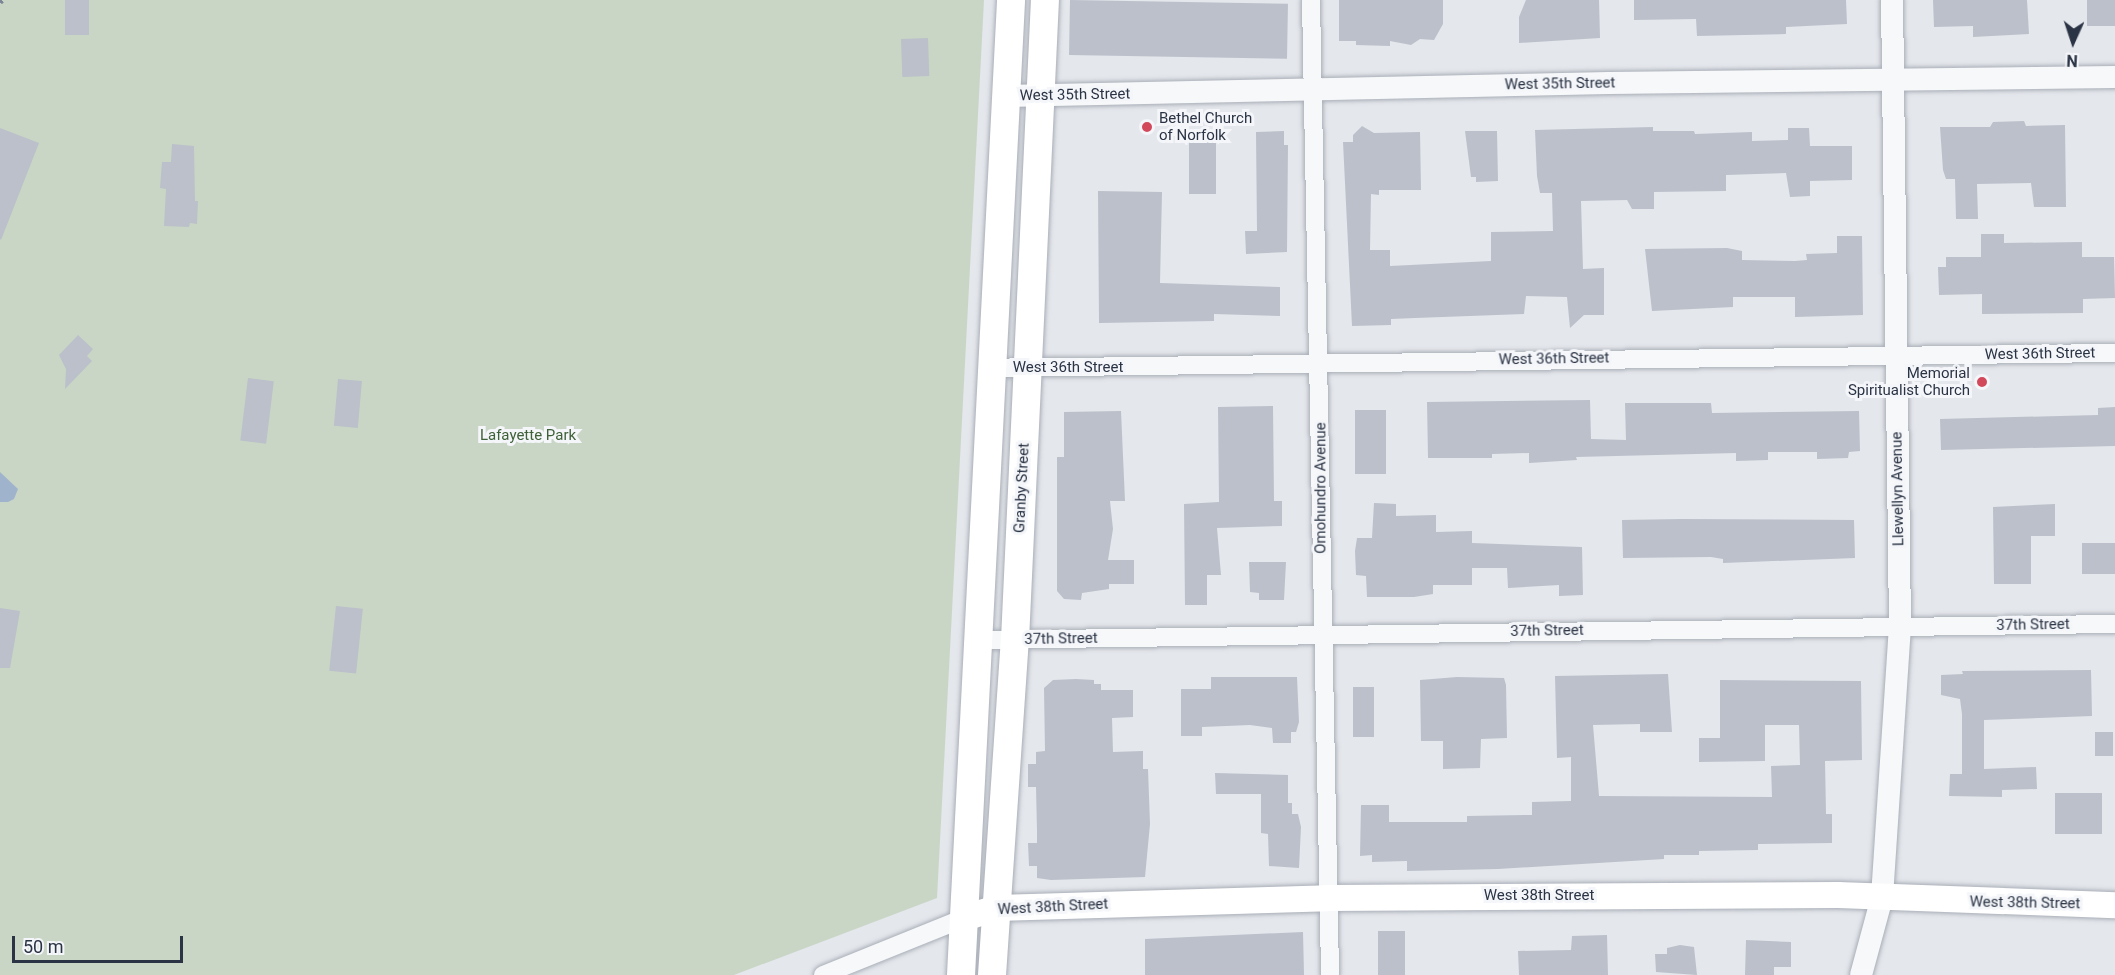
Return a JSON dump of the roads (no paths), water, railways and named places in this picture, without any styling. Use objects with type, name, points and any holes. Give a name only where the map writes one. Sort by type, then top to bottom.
[{"type":"main road","points":[[961,975],[980,640],[1011,0]]},
{"type":"main road","name":"Granby Street","points":[[992,975],[1015,640],[1045,0]]},
{"type":"main road","name":"West 38th Street","points":[[964,918],[997,908],[1328,898],[1882,897],[2113,908]]},
{"type":"street","name":"Omohundro Avenue","points":[[1311,0],[1320,363],[1322,635],[1330,975]]},
{"type":"street","name":"Llewellyn Avenue","points":[[1862,975],[1882,897],[1900,626],[1892,0]]},
{"type":"street","name":"West 35th Street","points":[[1006,96],[2115,77]]},
{"type":"street","name":"West 36th Street","points":[[993,368],[2115,352]]},
{"type":"street","name":"37th Street","points":[[980,640],[2115,624]]},
{"type":"street","points":[[823,975],[964,918]]},
{"type":"water","points":[[0,472],[18,489],[14,499],[8,502],[0,502]]},
{"type":"place","name":"Bethel Church of Norfolk","points":[[1147,127]]},
{"type":"place","name":"Memorial Spiritualist Church","points":[[1982,382]]},
{"type":"park label","name":"Lafayette Park","points":[[528,436]]}]
